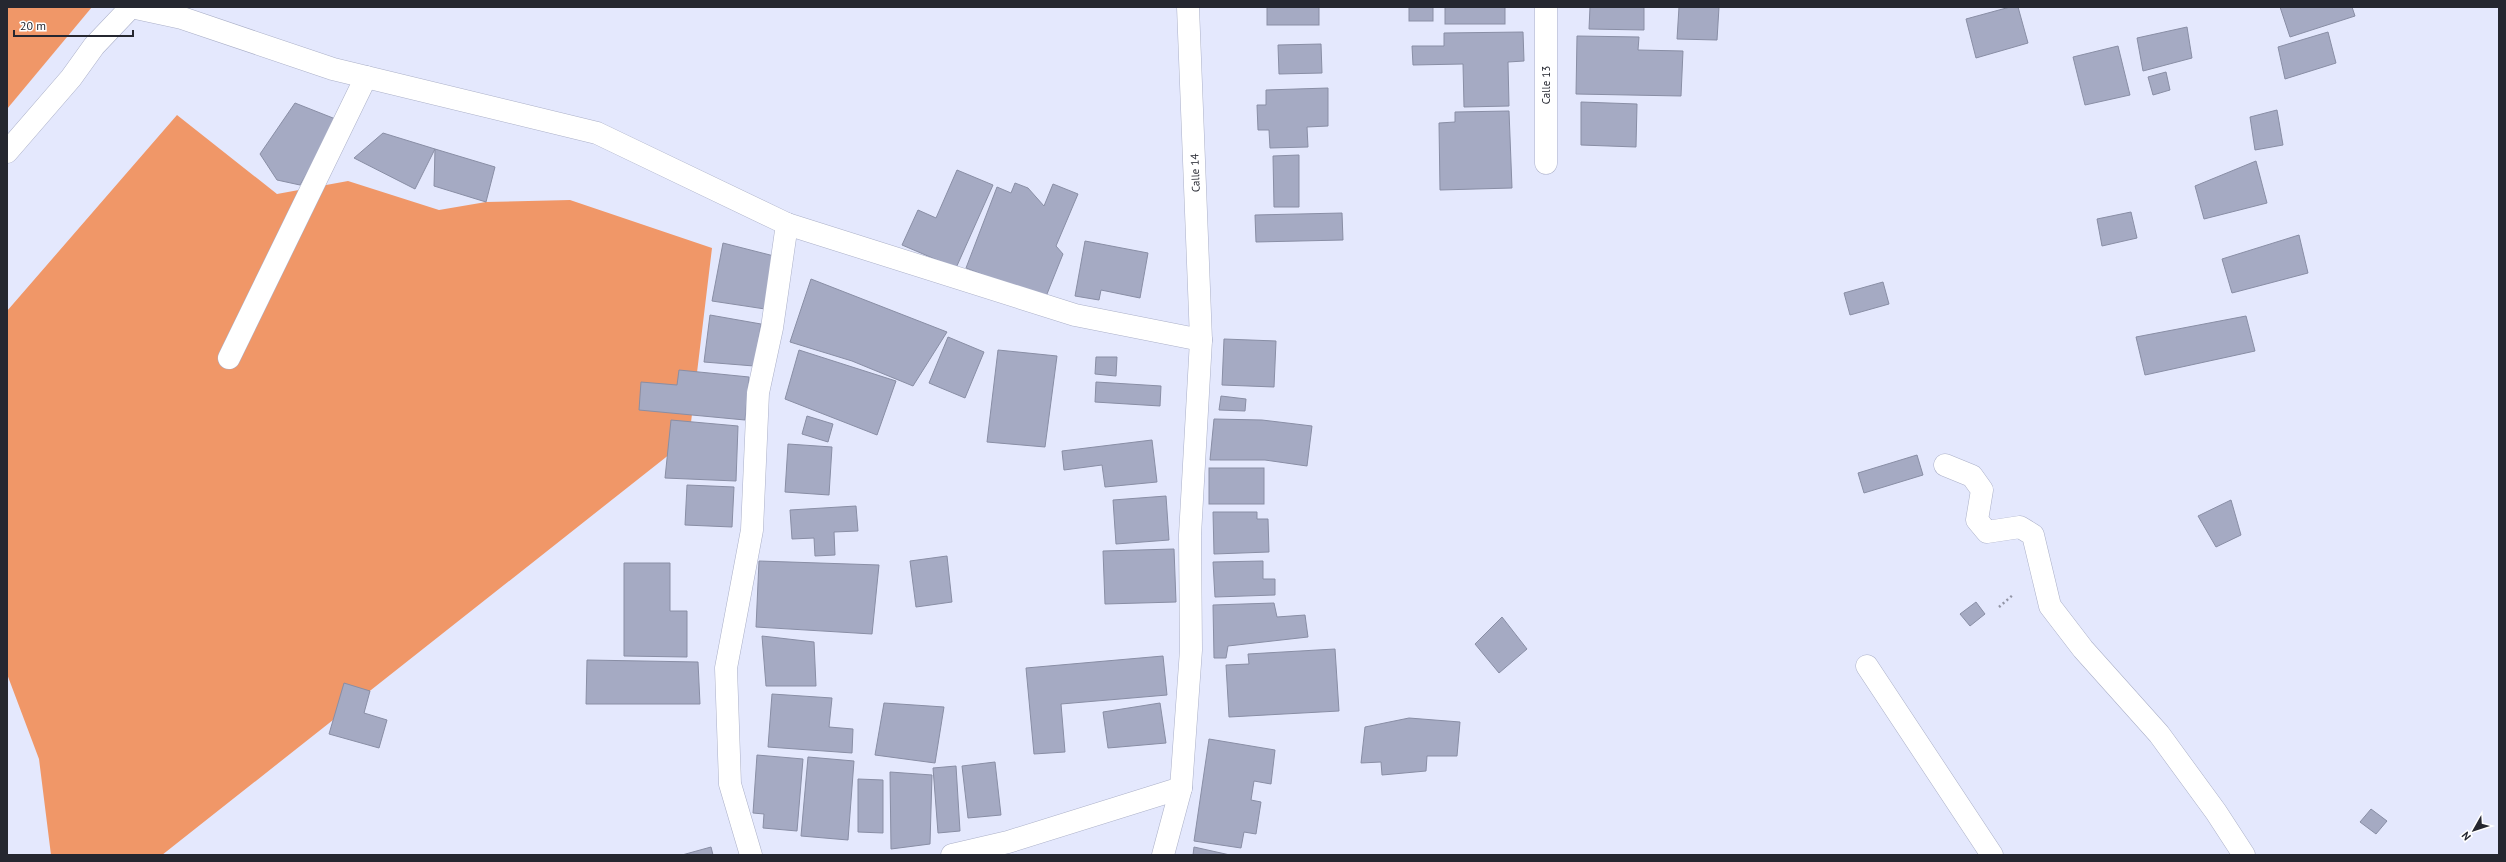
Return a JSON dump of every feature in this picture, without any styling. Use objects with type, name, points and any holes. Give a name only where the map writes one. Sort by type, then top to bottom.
[{"type":"street","points":[[7,152],[71,78],[94,46],[131,7],[182,18],[333,69],[597,134],[787,224],[1075,315],[1201,340]]},
{"type":"street","name":"Calle 14","points":[[1163,855],[1181,788],[1191,650],[1190,535],[1201,340],[1188,7]]},
{"type":"street","name":"Calle 13","points":[[1546,7],[1546,163]]},
{"type":"street","points":[[229,358],[366,77]]},
{"type":"street","points":[[751,855],[730,784],[726,668],[752,530],[758,393],[772,328],[787,224]]},
{"type":"street","points":[[1945,465],[1972,476],[1982,490],[1977,520],[1987,532],[2020,527],[2033,535],[2050,606],[2084,649],[2159,734],[2216,812],[2244,855]]},
{"type":"street","points":[[1867,666],[1992,855]]},
{"type":"street","points":[[952,855],[1008,842],[1181,788]]},
{"type":"shaded area","points":[[7,7],[92,7],[7,109]]},
{"type":"shaded area","points":[[177,115],[277,194],[348,181],[439,210],[486,202],[570,200],[712,248],[689,439],[162,855],[51,855],[39,759],[7,674],[7,311]]},
{"type":"building","points":[[1267,7],[1319,7],[1319,25],[1267,25]]},
{"type":"building","points":[[1409,7],[1433,7],[1433,21],[1409,21]]},
{"type":"building","points":[[1445,7],[1505,7],[1505,24],[1445,24]]},
{"type":"building","points":[[1590,7],[1644,7],[1644,30],[1589,29]]},
{"type":"building","points":[[1679,7],[1719,7],[1717,40],[1677,39]]},
{"type":"building","points":[[2010,7],[2018,7],[2028,43],[1976,58],[1966,19]]},
{"type":"building","points":[[2280,7],[2352,7],[2355,16],[2290,37]]},
{"type":"building","points":[[2187,27],[2192,58],[2143,71],[2137,38]]},
{"type":"building","points":[[1523,32],[1524,61],[1508,62],[1509,106],[1464,107],[1463,64],[1413,65],[1412,46],[1444,46],[1444,33]]},
{"type":"building","points":[[2328,32],[2336,63],[2285,79],[2278,47]]},
{"type":"building","points":[[1577,36],[1639,37],[1638,50],[1683,51],[1681,96],[1576,94]]},
{"type":"building","points":[[1321,44],[1322,73],[1279,74],[1278,45]]},
{"type":"building","points":[[2118,46],[2130,95],[2085,105],[2073,57]]},
{"type":"building","points":[[2166,72],[2170,90],[2153,95],[2148,77]]},
{"type":"building","points":[[1328,88],[1328,126],[1307,127],[1308,147],[1270,148],[1269,130],[1258,130],[1257,105],[1266,105],[1266,90]]},
{"type":"building","points":[[1581,102],[1637,104],[1636,147],[1581,145]]},
{"type":"building","points":[[295,103],[338,120],[300,185],[277,180],[260,154]]},
{"type":"building","points":[[2277,110],[2283,145],[2255,150],[2250,117]]},
{"type":"building","points":[[1509,111],[1512,188],[1440,190],[1439,123],[1455,122],[1455,112]]},
{"type":"building","points":[[383,133],[435,149],[415,189],[354,158]]},
{"type":"building","points":[[435,149],[495,167],[486,202],[434,186]]},
{"type":"building","points":[[1299,155],[1299,207],[1274,207],[1273,156]]},
{"type":"building","points":[[2256,161],[2267,203],[2204,219],[2195,186]]},
{"type":"building","points":[[957,170],[993,185],[956,268],[902,245],[918,210],[936,218]]},
{"type":"building","points":[[1015,183],[1028,188],[1044,206],[1053,184],[1078,194],[1056,246],[1063,254],[1045,299],[966,268],[997,187],[1011,193]]},
{"type":"building","points":[[2131,212],[2137,238],[2102,246],[2097,219]]},
{"type":"building","points":[[1342,213],[1343,240],[1256,242],[1255,215]]},
{"type":"building","points":[[2299,235],[2308,273],[2232,293],[2222,259]]},
{"type":"building","points":[[1085,241],[1148,253],[1140,298],[1101,290],[1099,300],[1075,296]]},
{"type":"building","points":[[723,243],[774,256],[765,309],[712,301]]},
{"type":"building","points":[[811,279],[947,332],[913,386],[852,361],[790,342]]},
{"type":"building","points":[[1883,282],[1889,304],[1850,315],[1844,293]]},
{"type":"building","points":[[710,315],[761,324],[754,366],[704,362]]},
{"type":"building","points":[[2246,316],[2255,351],[2145,375],[2136,337]]},
{"type":"building","points":[[948,337],[984,352],[965,398],[929,383]]},
{"type":"building","points":[[1224,339],[1276,341],[1274,387],[1222,385]]},
{"type":"building","points":[[799,350],[896,381],[877,435],[785,399]]},
{"type":"building","points":[[998,350],[1057,356],[1045,447],[987,442]]},
{"type":"building","points":[[1096,357],[1117,357],[1116,376],[1095,374]]},
{"type":"building","points":[[679,370],[749,377],[745,420],[639,410],[641,382],[677,385]]},
{"type":"building","points":[[1096,382],[1161,386],[1160,406],[1095,402]]},
{"type":"building","points":[[1221,396],[1246,399],[1245,411],[1219,410]]},
{"type":"building","points":[[807,416],[833,424],[828,442],[802,434]]},
{"type":"building","points":[[1214,419],[1262,420],[1312,426],[1307,466],[1265,460],[1210,460]]},
{"type":"building","points":[[671,420],[738,426],[736,481],[665,478]]},
{"type":"building","points":[[1152,440],[1157,482],[1105,487],[1102,465],[1064,470],[1062,451]]},
{"type":"building","points":[[788,444],[832,447],[829,495],[785,492]]},
{"type":"building","points":[[1917,455],[1923,475],[1864,493],[1858,473]]},
{"type":"building","points":[[1209,468],[1264,468],[1264,504],[1209,504]]},
{"type":"building","points":[[687,485],[734,487],[732,527],[685,525]]},
{"type":"building","points":[[1166,496],[1169,540],[1116,544],[1113,500]]},
{"type":"building","points":[[2231,500],[2241,535],[2216,547],[2198,516]]},
{"type":"building","points":[[856,506],[858,531],[834,532],[835,555],[815,556],[814,538],[792,539],[790,510]]},
{"type":"building","points":[[1213,512],[1257,512],[1257,519],[1268,519],[1269,552],[1214,554]]},
{"type":"building","points":[[1174,549],[1176,602],[1105,604],[1103,551]]},
{"type":"building","points":[[947,556],[952,602],[916,607],[910,561]]},
{"type":"building","points":[[759,561],[879,565],[872,634],[756,627]]},
{"type":"building","points":[[1263,561],[1263,579],[1275,579],[1275,595],[1215,597],[1213,562]]},
{"type":"building","points":[[624,563],[670,563],[670,611],[687,611],[687,657],[624,656]]},
{"type":"building","points":[[1976,602],[1985,614],[1970,626],[1960,614]]},
{"type":"building","points":[[1274,603],[1277,617],[1305,615],[1308,637],[1228,646],[1226,658],[1214,658],[1213,605]]},
{"type":"building","points":[[1502,617],[1527,649],[1499,673],[1475,644]]},
{"type":"building","points":[[762,636],[814,642],[816,686],[766,686]]},
{"type":"building","points":[[1335,649],[1339,711],[1229,717],[1226,665],[1249,664],[1248,654]]},
{"type":"building","points":[[1163,656],[1167,695],[1061,704],[1065,752],[1034,754],[1026,668]]},
{"type":"building","points":[[587,660],[698,662],[700,704],[586,704]]},
{"type":"building","points":[[344,683],[370,691],[364,713],[387,720],[379,748],[329,734]]},
{"type":"building","points":[[772,694],[832,698],[829,727],[853,729],[852,753],[768,747]]},
{"type":"building","points":[[884,703],[944,707],[935,763],[875,755]]},
{"type":"building","points":[[1160,703],[1166,743],[1108,748],[1103,712]]},
{"type":"building","points":[[1409,718],[1460,722],[1457,756],[1427,756],[1426,771],[1382,775],[1381,762],[1361,763],[1365,727]]},
{"type":"building","points":[[1209,739],[1275,750],[1271,784],[1254,781],[1251,800],[1261,802],[1256,834],[1244,832],[1241,848],[1194,841]]},
{"type":"building","points":[[757,755],[803,759],[797,831],[763,828],[764,814],[753,813]]},
{"type":"building","points":[[808,757],[854,761],[848,840],[801,836]]},
{"type":"building","points":[[995,762],[1001,815],[968,818],[962,766]]},
{"type":"building","points":[[956,766],[960,831],[938,833],[933,768]]},
{"type":"building","points":[[890,772],[932,775],[930,844],[891,849]]},
{"type":"building","points":[[858,779],[883,780],[883,833],[858,832]]},
{"type":"building","points":[[2371,809],[2387,821],[2376,834],[2360,822]]},
{"type":"building","points":[[711,847],[713,855],[682,855]]},
{"type":"building","points":[[1194,847],[1230,855],[1193,855]]}]
